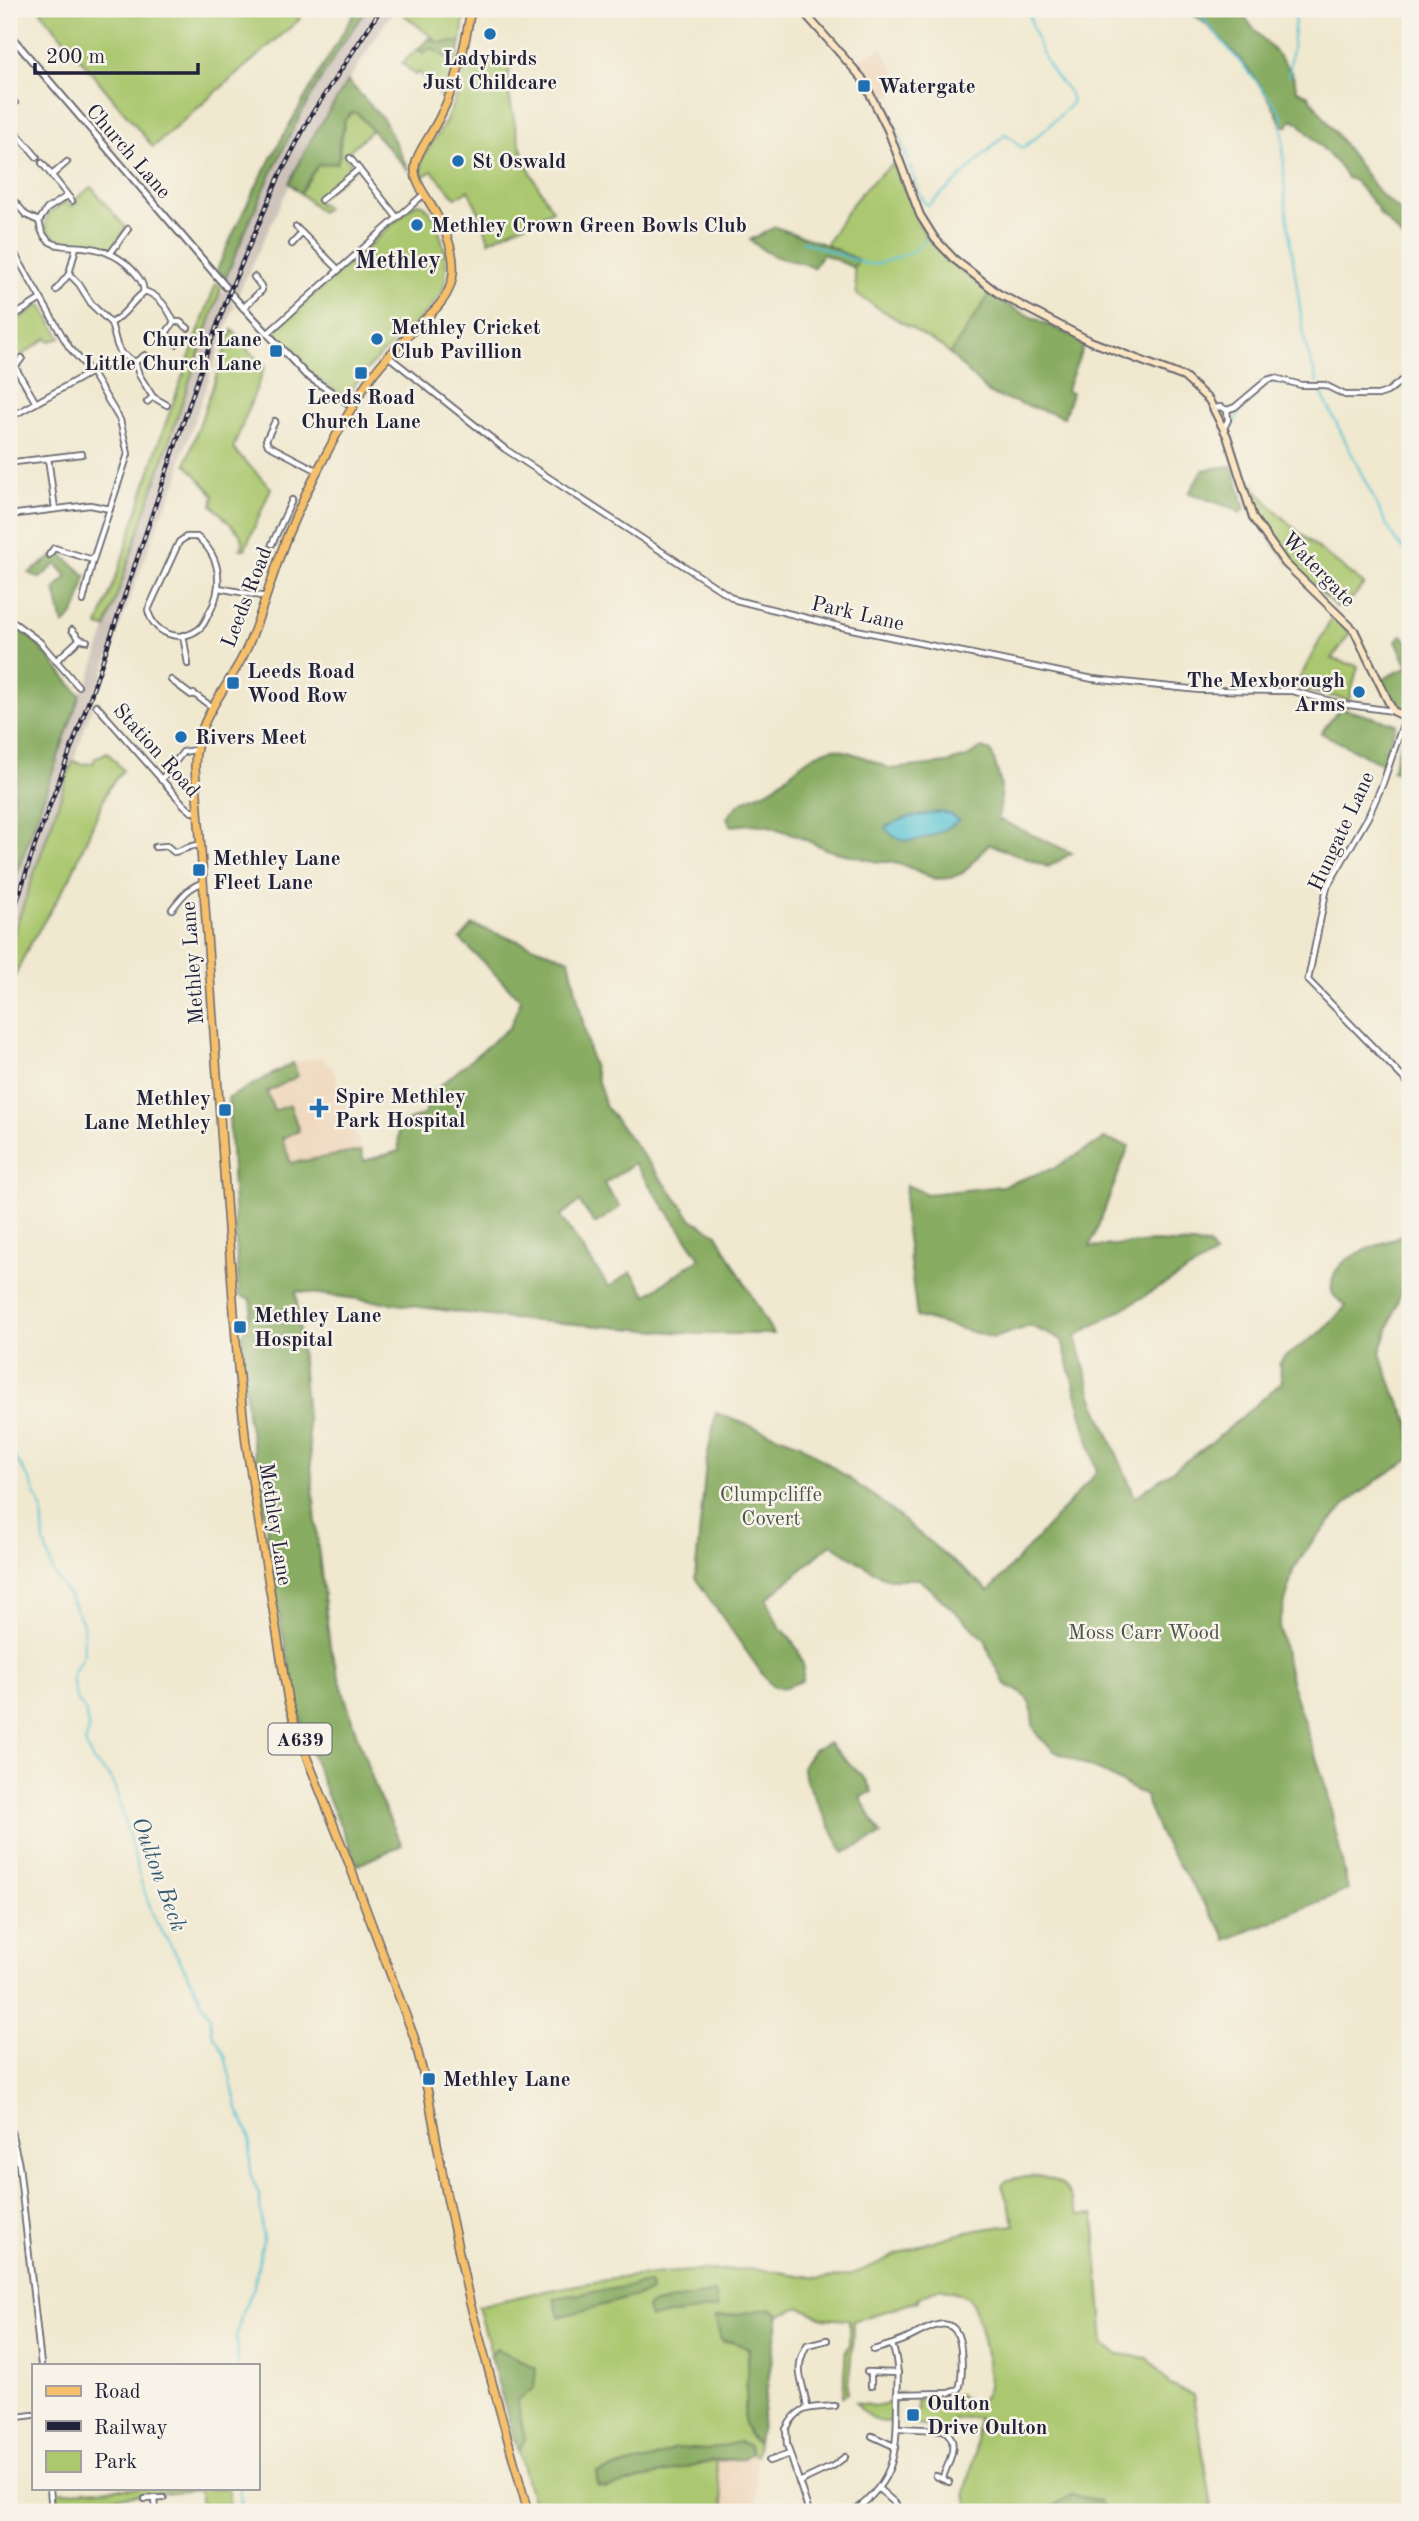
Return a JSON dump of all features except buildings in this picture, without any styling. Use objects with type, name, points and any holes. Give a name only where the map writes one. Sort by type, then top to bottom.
[{"type":"main road","name":"A639","points":[[354,407],[366,385],[388,356],[439,305],[451,284],[451,250],[438,216],[416,177],[415,164],[453,92],[463,61],[471,9]]},
{"type":"main road","name":"Watergate","points":[[801,9],[862,78],[888,130],[920,215],[935,239],[954,259],[999,294],[1072,332],[1184,377],[1203,393],[1224,428],[1253,518],[1284,563],[1354,630],[1393,711]]},
{"type":"main road","name":"Leeds Road","points":[[204,883],[195,750],[198,736],[244,656],[262,615],[293,523],[354,407]]},
{"type":"main road","points":[[1393,711],[1407,718]]},
{"type":"main road","name":"Methley Lane","points":[[204,883],[238,1368],[246,1443],[280,1663],[301,1743],[417,2046],[470,2303],[528,2512]]},
{"type":"street","name":"Church Lane","points":[[9,34],[226,287]]},
{"type":"street","points":[[9,109],[15,103]]},
{"type":"street","points":[[9,124],[37,157]]},
{"type":"street","points":[[26,158],[32,152]]},
{"type":"street","points":[[350,158],[396,216]]},
{"type":"street","points":[[52,175],[67,162]]},
{"type":"street","points":[[42,163],[72,201]]},
{"type":"street","points":[[321,200],[359,169]]},
{"type":"street","points":[[267,334],[424,193]]},
{"type":"street","points":[[9,195],[26,215],[39,221]]},
{"type":"street","points":[[67,195],[47,209],[39,221],[41,233],[57,246],[110,254],[133,270],[144,286],[144,291]]},
{"type":"street","points":[[296,227],[338,269]]},
{"type":"street","points":[[110,254],[128,229]]},
{"type":"street","points":[[292,244],[302,233]]},
{"type":"street","points":[[9,244],[69,347],[91,372],[120,420],[127,444],[128,454],[93,560],[83,601]]},
{"type":"street","points":[[56,290],[69,274],[76,247]]},
{"type":"street","points":[[69,274],[92,305],[111,323],[121,353],[135,362],[139,375],[153,397],[167,405]]},
{"type":"street","points":[[243,309],[262,290],[254,276]]},
{"type":"street","points":[[144,291],[154,294],[174,321],[188,328]]},
{"type":"street","points":[[111,323],[123,316],[144,291]]},
{"type":"street","points":[[231,294],[306,375],[354,407]]},
{"type":"street","points":[[9,319],[41,299]]},
{"type":"street","points":[[160,339],[174,321]]},
{"type":"street","points":[[166,333],[176,344]]},
{"type":"street","points":[[135,362],[145,355]]},
{"type":"street","name":"Park Lane","points":[[388,356],[505,449],[736,600],[855,629],[1093,679],[1200,690],[1292,691],[1342,704],[1393,711]]},
{"type":"street","points":[[22,358],[12,367],[36,403]]},
{"type":"street","points":[[9,418],[91,372]]},
{"type":"street","points":[[1214,408],[1227,410],[1236,407],[1267,380],[1275,378],[1301,385],[1325,386],[1345,395],[1378,395],[1387,392],[1410,374]]},
{"type":"street","points":[[147,402],[153,397]]},
{"type":"street","points":[[1224,428],[1228,420],[1227,410]]},
{"type":"street","points":[[275,421],[266,440],[268,445],[318,471]]},
{"type":"street","points":[[15,462],[82,454]]},
{"type":"street","points":[[48,458],[55,509]]},
{"type":"street","name":"Leeds Road","points":[[272,544],[292,500]]},
{"type":"street","points":[[9,514],[90,505],[110,509]]},
{"type":"street","points":[[283,519],[293,523]]},
{"type":"street","points":[[186,537],[197,537],[212,554],[218,571],[219,588],[215,604],[200,628],[183,635],[170,636],[150,620],[148,610],[179,542],[186,537]]},
{"type":"street","points":[[50,555],[54,548],[93,560]]},
{"type":"street","points":[[219,588],[267,597]]},
{"type":"street","points":[[9,620],[40,642],[78,686]]},
{"type":"street","points":[[72,630],[80,639],[87,641]]},
{"type":"street","points":[[183,635],[188,664]]},
{"type":"street","points":[[56,661],[80,639]]},
{"type":"street","points":[[171,680],[213,707]]},
{"type":"street","name":"Station Road","points":[[96,705],[184,805],[192,812],[198,811]]},
{"type":"street","name":"Hungate Lane","points":[[1407,718],[1368,817],[1327,887],[1308,980],[1410,1085]]},
{"type":"street","points":[[161,780],[183,752],[195,750]]},
{"type":"street","points":[[155,848],[167,846],[177,852],[189,845],[201,845]]},
{"type":"street","points":[[172,909],[186,892],[196,884],[204,883]]},
{"type":"street","points":[[9,2123],[19,2165],[41,2364]]},
{"type":"street","points":[[873,2350],[892,2345],[937,2324],[953,2330],[960,2341],[961,2385],[956,2391],[897,2394]]},
{"type":"street","points":[[803,2339],[807,2345]]},
{"type":"street","points":[[807,2345],[827,2340]]},
{"type":"street","points":[[807,2345],[798,2373],[807,2407]]},
{"type":"street","points":[[853,2512],[879,2488],[888,2474],[897,2447],[898,2372],[892,2345]]},
{"type":"street","points":[[871,2386],[869,2372],[898,2372]]},
{"type":"street","points":[[809,2512],[785,2436],[786,2429],[796,2415],[807,2407],[835,2406]]},
{"type":"street","points":[[9,2418],[32,2415]]},
{"type":"street","points":[[897,2428],[943,2430],[949,2434],[952,2453],[942,2479]]},
{"type":"street","points":[[872,2436],[897,2447]]},
{"type":"street","points":[[769,2461],[790,2454]]},
{"type":"street","points":[[833,2454],[838,2460]]},
{"type":"street","points":[[799,2482],[833,2466],[845,2457]]},
{"type":"street","points":[[936,2476],[949,2482]]},
{"type":"street","points":[[879,2488],[896,2504]]},
{"type":"street","points":[[50,2490],[52,2512]]},
{"type":"street","points":[[155,2498],[156,2512]]},
{"type":"street","points":[[145,2499],[164,2498]]},
{"type":"shaded area","points":[[367,9],[394,9],[312,138],[238,294],[233,289],[229,300],[235,304],[181,459],[180,474],[128,603],[9,947],[9,895],[80,695],[83,687],[86,688],[221,288],[223,293],[228,282],[225,280],[257,202],[318,86]]},
{"type":"shaded area","points":[[881,49],[905,88],[881,101],[873,86],[875,84],[859,59]]},
{"type":"shaded area","name":"Spire Methley Park Hospital","points":[[321,1057],[333,1069],[361,1151],[291,1163],[281,1137],[290,1106],[274,1111],[267,1092],[297,1076],[293,1063]]},
{"type":"shaded area","points":[[751,2453],[756,2456],[757,2512],[726,2512],[714,2460],[741,2459]]},
{"type":"green space","points":[[39,9],[289,9],[300,19],[153,147]]},
{"type":"green space","points":[[357,9],[367,9],[325,73],[288,140],[225,280],[217,270],[248,203],[282,137]]},
{"type":"green space","points":[[397,9],[465,9],[461,42],[438,42]]},
{"type":"green space","points":[[1186,9],[1238,9],[1241,12],[1283,62],[1292,74],[1297,90],[1307,94],[1380,194],[1410,219],[1410,246],[1379,213],[1355,181],[1347,178],[1342,169],[1298,122],[1292,119],[1288,126],[1282,126],[1269,99],[1240,60],[1208,26]]},
{"type":"green space","points":[[430,38],[438,42],[461,42],[457,64],[431,48],[423,53],[418,49]]},
{"type":"green space","points":[[430,48],[457,64],[444,101],[419,72],[415,75],[402,63],[418,49],[423,53]]},
{"type":"green space","points":[[468,60],[510,67],[508,89],[518,138],[532,174],[553,210],[489,241],[481,216],[468,190],[456,198],[432,171],[422,177],[421,160],[446,121],[462,83]]},
{"type":"green space","points":[[348,81],[384,120],[409,171],[357,113],[351,113],[344,121],[337,163],[318,165],[300,193],[289,183],[312,138]]},
{"type":"green space","points":[[351,113],[357,113],[372,130],[349,151],[351,155],[347,158],[354,170],[317,200],[318,204],[326,208],[321,212],[300,193],[318,165],[340,156],[344,121]]},
{"type":"green space","points":[[893,164],[926,237],[960,271],[990,294],[950,354],[857,295],[854,268],[858,260],[826,245],[855,201]]},
{"type":"green space","points":[[91,187],[126,228],[111,250],[87,242],[57,241],[45,227],[48,214],[65,202],[72,207],[78,202],[76,199]]},
{"type":"green space","points":[[420,203],[432,214],[442,240],[446,264],[443,288],[431,307],[372,365],[349,394],[341,394],[311,374],[275,337],[274,331],[415,204]]},
{"type":"green space","points":[[775,227],[826,245],[858,260],[854,268],[823,254],[813,268],[772,255],[750,240]]},
{"type":"green space","points":[[216,283],[221,288],[106,628],[98,626],[159,442]]},
{"type":"green space","points":[[990,294],[1085,342],[1066,391],[1072,393],[1064,417],[990,394],[950,354]]},
{"type":"green space","points":[[39,305],[61,338],[49,341],[47,338],[9,364],[9,326]]},
{"type":"green space","points":[[232,330],[241,339],[239,342],[265,366],[233,449],[271,488],[245,549],[240,549],[243,543],[240,534],[212,505],[214,495],[186,464]]},
{"type":"green space","points":[[1231,466],[1245,509],[1240,513],[1189,493],[1203,470]]},
{"type":"green space","points":[[1245,476],[1286,521],[1364,584],[1351,600],[1348,598],[1337,607],[1279,550],[1268,535],[1250,499],[1243,477]]},
{"type":"green space","points":[[59,552],[86,576],[76,609],[63,625],[55,589],[67,576],[56,564],[40,578],[29,573]]},
{"type":"green space","points":[[1333,616],[1350,633],[1332,659],[1358,666],[1349,700],[1307,691],[1296,685]]},
{"type":"green space","points":[[9,624],[35,641],[80,695],[9,895],[9,829],[17,770],[9,681]]},
{"type":"green space","points":[[1402,635],[1410,645],[1410,714],[1392,701],[1382,679],[1408,667],[1396,640]]},
{"type":"green space","points":[[1340,708],[1396,724],[1382,764],[1321,733]]},
{"type":"green space","points":[[1407,722],[1410,723],[1410,776],[1392,771]]},
{"type":"green space","points":[[834,748],[891,769],[947,763],[967,757],[982,748],[991,751],[1000,785],[998,819],[1072,853],[1048,867],[989,844],[963,873],[950,878],[935,879],[906,866],[828,850],[769,826],[732,826],[727,818],[739,805],[776,785],[809,759]]},
{"type":"green space","points":[[107,752],[123,770],[108,789],[70,878],[28,948],[9,989],[9,947],[73,761],[82,764],[94,763],[94,759]]},
{"type":"green space","points":[[473,925],[569,959],[591,1059],[606,1107],[693,1220],[717,1234],[773,1334],[698,1334],[512,1319],[296,1291],[318,1546],[330,1647],[379,1797],[402,1845],[358,1865],[327,1795],[303,1729],[281,1627],[247,1415],[242,1336],[252,1309],[251,1300],[239,1295],[228,1098],[293,1063],[298,1076],[267,1092],[274,1111],[290,1105],[299,1131],[282,1138],[291,1163],[361,1151],[364,1161],[399,1151],[398,1125],[425,1114],[429,1095],[510,1027],[521,1000],[460,939]],"holes":[[[634,1163],[700,1258],[647,1295],[631,1272],[609,1287],[560,1216],[579,1202],[595,1224],[620,1207],[604,1184]]]},
{"type":"green space","name":"Moss Carr Wood","points":[[1104,1139],[1129,1146],[1090,1247],[1154,1242],[1209,1245],[1215,1255],[1076,1336],[1092,1396],[1135,1497],[1214,1441],[1282,1382],[1279,1365],[1283,1358],[1324,1330],[1346,1306],[1332,1294],[1332,1281],[1344,1262],[1364,1250],[1399,1236],[1410,1227],[1410,1265],[1380,1353],[1395,1394],[1410,1423],[1410,1459],[1345,1505],[1312,1542],[1293,1570],[1279,1627],[1293,1690],[1327,1790],[1348,1890],[1226,1940],[1220,1926],[1163,1841],[1145,1796],[1106,1774],[1054,1751],[1038,1736],[1033,1725],[1031,1705],[1024,1695],[1005,1684],[985,1639],[919,1579],[890,1579],[881,1576],[831,1544],[767,1599],[779,1627],[798,1650],[804,1668],[802,1681],[783,1688],[773,1687],[765,1678],[695,1578],[706,1464],[716,1413],[800,1444],[875,1497],[989,1591],[1097,1472],[1062,1340],[1030,1326],[994,1338],[917,1317],[904,1214],[906,1185],[927,1194],[1002,1186],[1054,1168]]},
{"type":"green space","points":[[829,1743],[867,1781],[872,1792],[860,1797],[881,1835],[844,1853],[807,1783],[802,1767],[813,1750]]},
{"type":"green space","points":[[1037,2176],[1062,2184],[1079,2215],[1094,2214],[1104,2345],[1118,2354],[1148,2358],[1170,2385],[1193,2395],[1213,2512],[971,2512],[965,2493],[975,2455],[978,2417],[953,2419],[948,2430],[905,2423],[917,2410],[916,2399],[948,2399],[959,2394],[973,2408],[983,2398],[988,2386],[983,2341],[973,2305],[963,2295],[938,2288],[918,2298],[918,2301],[853,2321],[848,2393],[843,2396],[849,2320],[823,2318],[800,2307],[779,2315],[776,2311],[724,2342],[734,2342],[749,2349],[744,2424],[749,2435],[758,2443],[756,2456],[751,2453],[741,2459],[715,2461],[726,2512],[535,2512],[478,2306],[568,2287],[659,2273],[747,2269],[821,2278],[846,2275],[946,2237],[1015,2225],[1002,2185],[1013,2179]]},
{"type":"green space","points":[[650,2283],[651,2292],[559,2317],[554,2298]]},
{"type":"green space","points":[[714,2292],[717,2308],[650,2318],[647,2308],[650,2305]]},
{"type":"green space","points":[[771,2308],[779,2315],[758,2443],[749,2435],[744,2424],[749,2349],[721,2340],[715,2318]]},
{"type":"green space","points":[[496,2348],[536,2368],[534,2388],[517,2401],[525,2439],[518,2452],[490,2356]]},
{"type":"green space","points":[[856,2402],[874,2406],[895,2402],[895,2420],[883,2422],[873,2419]]},
{"type":"green space","points":[[739,2442],[749,2445],[751,2453],[741,2459],[714,2460],[607,2488],[598,2486],[596,2473],[653,2459],[675,2448],[707,2450]]},
{"type":"green space","points":[[86,2490],[199,2490],[58,2501],[57,2492]]},
{"type":"green space","points":[[199,2490],[228,2490],[230,2512],[204,2512]]},
{"type":"green space","points":[[1071,2495],[1100,2501],[1103,2506],[1102,2512],[1051,2512],[1054,2506]]},
{"type":"water","points":[[940,812],[959,820],[921,839],[901,839],[892,835],[885,827],[906,818]]},
{"type":"waterway","points":[[885,99],[920,194],[927,206],[1005,134],[1023,148],[1072,103],[1068,91],[1050,68],[1042,52],[1028,9]]},
{"type":"waterway","points":[[1195,9],[1256,81],[1282,117],[1285,197],[1291,245],[1305,343],[1318,383]]},
{"type":"waterway","points":[[1289,77],[1296,9]]},
{"type":"waterway","points":[[802,241],[866,264],[877,264],[910,253],[928,237]]},
{"type":"waterway","points":[[1232,426],[1245,403],[1270,382],[1320,390],[1388,527],[1410,556]]},
{"type":"waterway","name":"Oulton Beck","points":[[9,1449],[30,1480],[42,1511],[44,1541],[53,1572],[83,1624],[84,1653],[72,1676],[76,1699],[85,1710],[89,1728],[85,1743],[93,1761],[110,1777],[117,1793],[142,1885],[155,1920],[209,2015],[212,2032],[225,2056],[237,2107],[250,2137],[250,2173],[259,2195],[263,2240],[254,2287],[242,2313],[236,2339],[238,2364]]},
{"type":"waterway","name":"Oulton Beck","points":[[240,2490],[242,2512]]},
{"type":"railway","points":[[9,926],[232,286],[278,179],[311,115],[381,9]]},
{"type":"place","name":"Ladybirds Just Childcare","points":[[490,34]]},
{"type":"place","name":"Watergate","points":[[864,86]]},
{"type":"place","name":"St Oswald","points":[[458,161]]},
{"type":"place","name":"Methley Crown Green Bowls Club","points":[[417,225]]},
{"type":"place","name":"Methley Cricket Club Pavillion","points":[[377,339]]},
{"type":"place","name":"Church Lane Little Church Lane","points":[[276,351]]},
{"type":"place","name":"Leeds Road Church Lane","points":[[361,373]]},
{"type":"place","name":"Leeds Road Wood Row","points":[[233,683]]},
{"type":"place","name":"The Mexborough Arms","points":[[1359,692]]},
{"type":"place","name":"Rivers Meet","points":[[181,737]]},
{"type":"place","name":"Methley Lane Fleet Lane","points":[[199,870]]},
{"type":"place","name":"Spire Methley Park Hospital","points":[[319,1108]]},
{"type":"place","name":"Methley Lane Methley","points":[[225,1110]]},
{"type":"place","name":"Methley Lane Hospital","points":[[240,1327]]},
{"type":"place","name":"Methley Lane","points":[[429,2079]]},
{"type":"place","name":"Oulton Drive Oulton","points":[[913,2415]]},
{"type":"district","name":"Methley","points":[[398,260]]},
{"type":"park label","name":"Clumpcliffe Covert","points":[[771,1506]]}]
